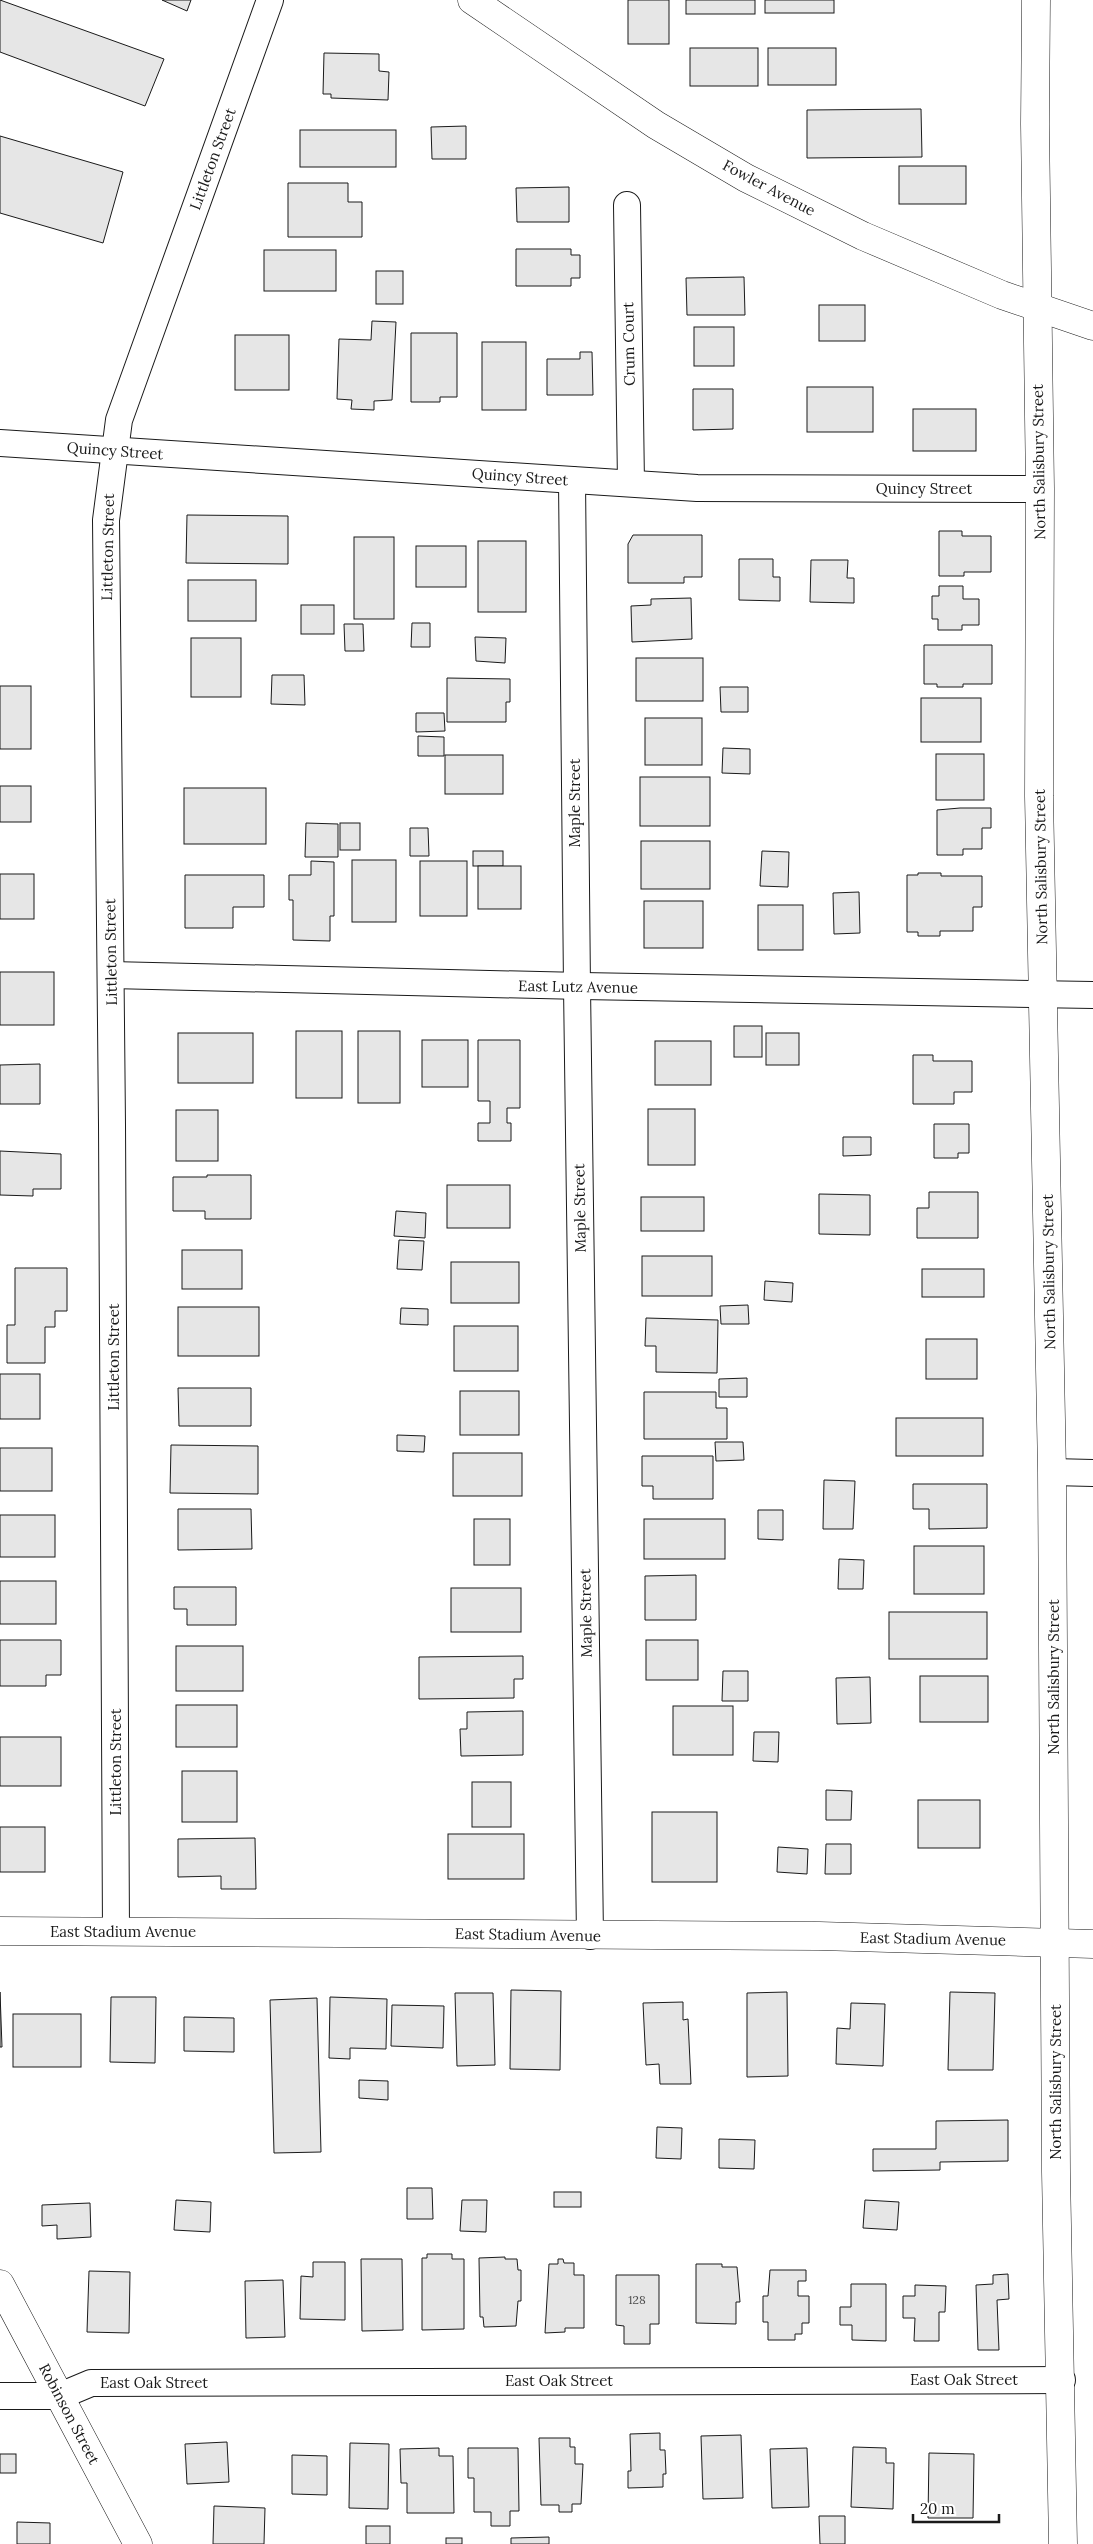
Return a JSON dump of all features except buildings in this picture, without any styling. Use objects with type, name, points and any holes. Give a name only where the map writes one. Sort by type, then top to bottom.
[{"type":"street","name":"Littleton Street","points":[[116,1931],[111,975],[106,520],[119,420],[270,0]]},
{"type":"street","name":"Fowler Avenue","points":[[472,0],[656,125],[746,178],[863,236],[1002,295],[1093,326]]},
{"type":"street","name":"North Salisbury Street","points":[[1036,0],[1034,124],[1040,488],[1039,796],[1045,994],[1052,1472],[1056,2172],[1062,2380],[1063,2544]]},
{"type":"street","name":"Crum Court","points":[[627,205],[631,483]]},
{"type":"street","name":"Quincy Street","points":[[0,443],[114,452],[697,488],[1040,488]]},
{"type":"street","name":"Maple Street","points":[[572,480],[590,1936]]},
{"type":"street","name":"East Lutz Avenue","points":[[111,975],[577,987],[823,989],[1093,995]]},
{"type":"street","points":[[1052,1472],[1093,1473]]},
{"type":"street","name":"East Stadium Avenue","points":[[0,1932],[116,1931],[590,1936],[819,1936],[1093,1944]]},
{"type":"street","name":"Robinson Street","points":[[0,2284],[138,2544]]},
{"type":"street","name":"East Oak Street","points":[[60,2396],[91,2383],[1062,2380]]},
{"type":"street","points":[[0,2396],[60,2396]]}]
